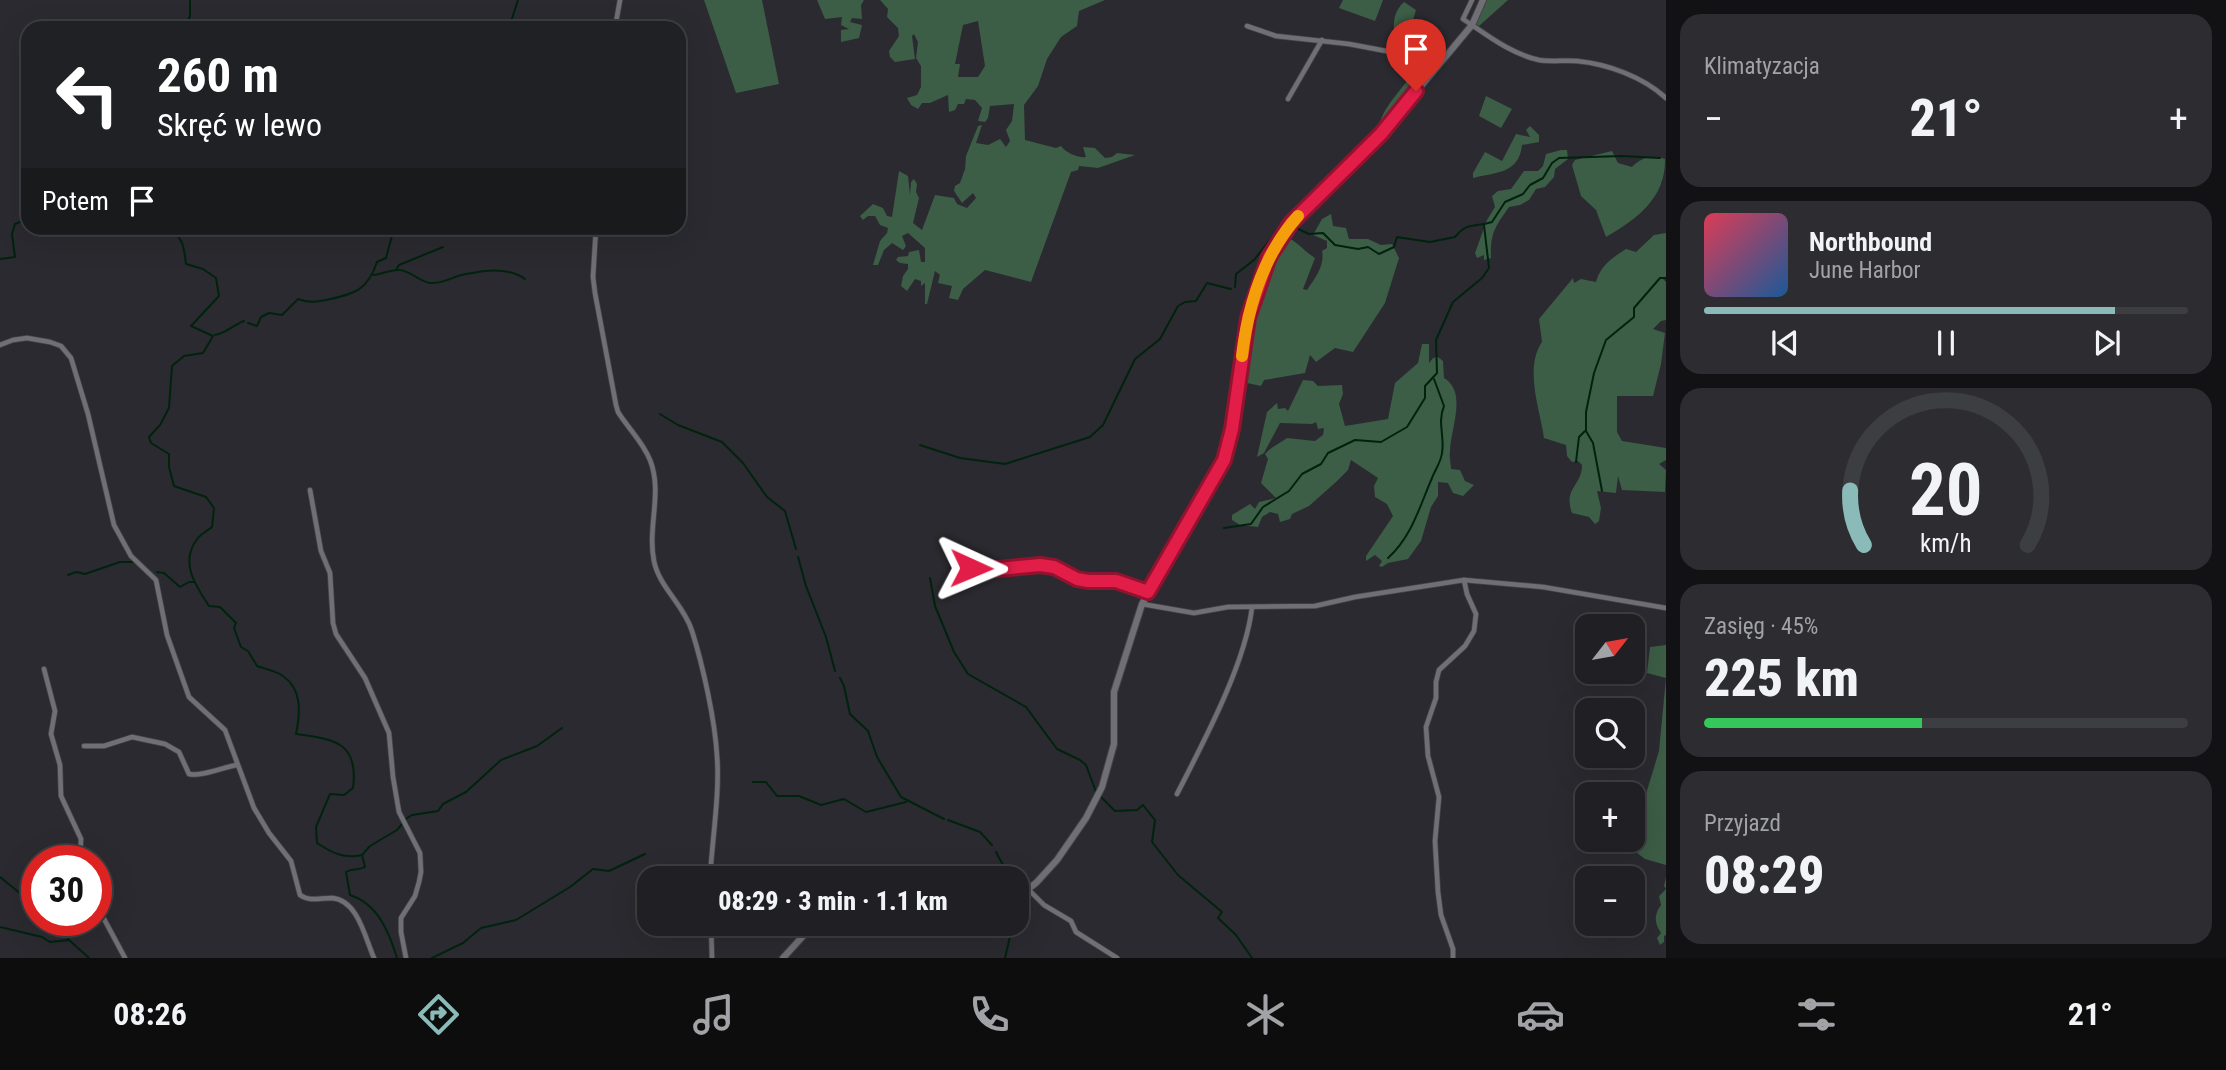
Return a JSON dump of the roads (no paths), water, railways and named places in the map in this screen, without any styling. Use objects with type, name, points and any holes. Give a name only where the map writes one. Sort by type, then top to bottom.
[{"type":"main road","points":[[1029,887],[1058,860],[1086,818],[1106,776],[1114,744],[1114,692],[1142,604],[1224,460],[1232,429],[1248,318],[1269,257],[1291,223],[1381,134],[1439,61],[1472,25],[1483,0]]},
{"type":"main road","points":[[783,958],[803,936]]},
{"type":"street","points":[[616,21],[620,0]]},
{"type":"street","points":[[1472,0],[1463,19],[1512,50],[1540,60],[1577,61],[1598,65],[1641,80],[1666,98]]},
{"type":"street","points":[[1247,26],[1276,36],[1322,40],[1439,61]]},
{"type":"street","points":[[1288,99],[1322,40]]},
{"type":"street","points":[[596,235],[594,293],[616,405],[618,412],[644,447],[652,466],[655,499],[653,560],[663,583],[682,608],[692,632],[715,737],[718,774],[711,866]]},
{"type":"street","points":[[0,345],[26,338],[50,342],[61,346],[72,358],[114,525],[131,556],[156,580],[167,635],[189,697],[225,730],[258,816],[290,860],[300,895],[311,900],[340,899],[349,905],[357,917],[374,958]]},
{"type":"street","points":[[310,490],[321,551],[330,573],[333,623],[371,691],[389,733],[393,776],[402,820],[420,853],[421,872],[415,896],[401,919],[406,958]]},
{"type":"street","points":[[971,568],[999,569],[1040,565],[1054,567],[1077,579],[1116,581],[1148,592]]},
{"type":"street","points":[[1453,958],[1453,949],[1441,915],[1435,841],[1438,797],[1426,727],[1436,698],[1439,670],[1465,646],[1474,631],[1476,614],[1464,580]]},
{"type":"street","points":[[1142,604],[1194,613],[1228,607],[1315,606],[1464,580],[1543,587],[1666,608]]},
{"type":"street","points":[[1177,794],[1234,672],[1248,632],[1252,607]]},
{"type":"street","points":[[44,669],[55,711],[51,734],[60,765],[61,796],[81,839],[81,845]]},
{"type":"street","points":[[83,746],[104,746],[132,737],[165,744],[175,748],[189,774],[196,776],[220,767],[237,765]]},
{"type":"street","points":[[1029,891],[1044,905],[1071,921],[1076,932],[1116,958]]},
{"type":"street","points":[[112,934],[125,958]]},
{"type":"street","points":[[711,936],[712,958]]},
{"type":"waterway","points":[[188,21],[190,0]]},
{"type":"waterway","points":[[511,21],[518,0]]},
{"type":"waterway","points":[[1294,227],[1309,234],[1323,233],[1335,245],[1358,249],[1368,247],[1379,254],[1394,247],[1397,237],[1430,242],[1455,237],[1468,227],[1492,222],[1505,202],[1523,194],[1530,185],[1543,178],[1552,163],[1559,158],[1660,158]]},
{"type":"waterway","points":[[0,259],[15,257],[12,234],[15,224],[21,222]]},
{"type":"waterway","points":[[1235,287],[1236,274],[1254,260],[1282,225],[1288,222]]},
{"type":"waterway","points":[[1224,528],[1251,524],[1263,507],[1289,491],[1302,474],[1321,464],[1328,453],[1355,440],[1381,442],[1407,427],[1425,398],[1425,386],[1437,373],[1436,340],[1453,302],[1482,278],[1489,268],[1484,225]]},
{"type":"waterway","points":[[176,235],[181,242],[186,264],[203,269],[216,278],[219,296],[191,326],[213,336],[203,353],[184,356],[172,366],[169,408],[160,425],[149,437],[151,443],[169,454],[174,486],[206,497],[214,508],[212,527],[200,536],[192,547],[189,564],[194,581],[209,606],[220,607],[236,623],[234,628],[241,647],[248,651],[257,666],[280,674],[294,688],[299,711],[296,734],[332,741],[348,752],[354,773],[353,788],[344,795],[330,794],[316,827],[317,843],[338,854],[362,855],[365,867],[346,872],[350,895],[368,905],[381,920],[397,958]]},
{"type":"waterway","points":[[248,323],[257,326],[261,317],[269,313],[282,315],[298,299],[319,301],[358,290],[369,280],[377,262],[386,258],[392,235]]},
{"type":"waterway","points":[[396,270],[399,265],[443,247]]},
{"type":"waterway","points":[[373,275],[400,270],[434,283],[461,275],[494,271],[510,272],[525,279]]},
{"type":"waterway","points":[[1602,491],[1593,443],[1586,431],[1586,412],[1594,373],[1606,340],[1634,317],[1634,308],[1660,278],[1666,278]]},
{"type":"waterway","points":[[920,445],[960,458],[1005,464],[1090,437],[1103,425],[1135,359],[1160,339],[1178,306],[1196,301],[1207,283],[1231,289]]},
{"type":"waterway","points":[[215,335],[244,321]]},
{"type":"waterway","points":[[1388,558],[1409,531],[1441,456],[1441,418],[1444,406],[1434,379]]},
{"type":"waterway","points":[[660,414],[678,425],[722,442],[743,463],[767,497],[785,511],[796,549]]},
{"type":"waterway","points":[[1576,462],[1579,437],[1585,431]]},
{"type":"waterway","points":[[798,557],[835,671]]},
{"type":"waterway","points":[[68,575],[76,572],[85,574],[120,562],[134,562]]},
{"type":"waterway","points":[[157,572],[164,573],[180,587],[195,582]]},
{"type":"waterway","points":[[930,578],[935,606],[954,652],[968,674],[1026,707],[1057,749],[1086,765],[1096,792]]},
{"type":"waterway","points":[[840,678],[850,714],[868,731],[877,757],[901,797],[944,819]]},
{"type":"waterway","points":[[362,855],[370,846],[397,830],[407,818],[438,811],[443,804],[466,792],[501,760],[537,746],[562,728]]},
{"type":"waterway","points":[[753,782],[766,782],[777,796],[799,796],[821,805],[844,799],[866,812],[906,802]]},
{"type":"waterway","points":[[1100,796],[1115,811],[1137,810],[1143,805],[1155,820],[1152,842],[1178,875],[1222,912],[1218,918],[1236,935],[1252,958]]},
{"type":"waterway","points":[[948,820],[980,832],[992,845]]},
{"type":"waterway","points":[[996,852],[1004,866]]},
{"type":"waterway","points":[[432,958],[463,943],[481,928],[516,920],[570,887],[593,869],[609,871],[645,854]]},
{"type":"waterway","points":[[0,877],[21,894]]},
{"type":"waterway","points":[[0,927],[42,937],[50,942],[69,940],[89,958]]},
{"type":"waterway","points":[[1005,958],[1010,936]]}]
